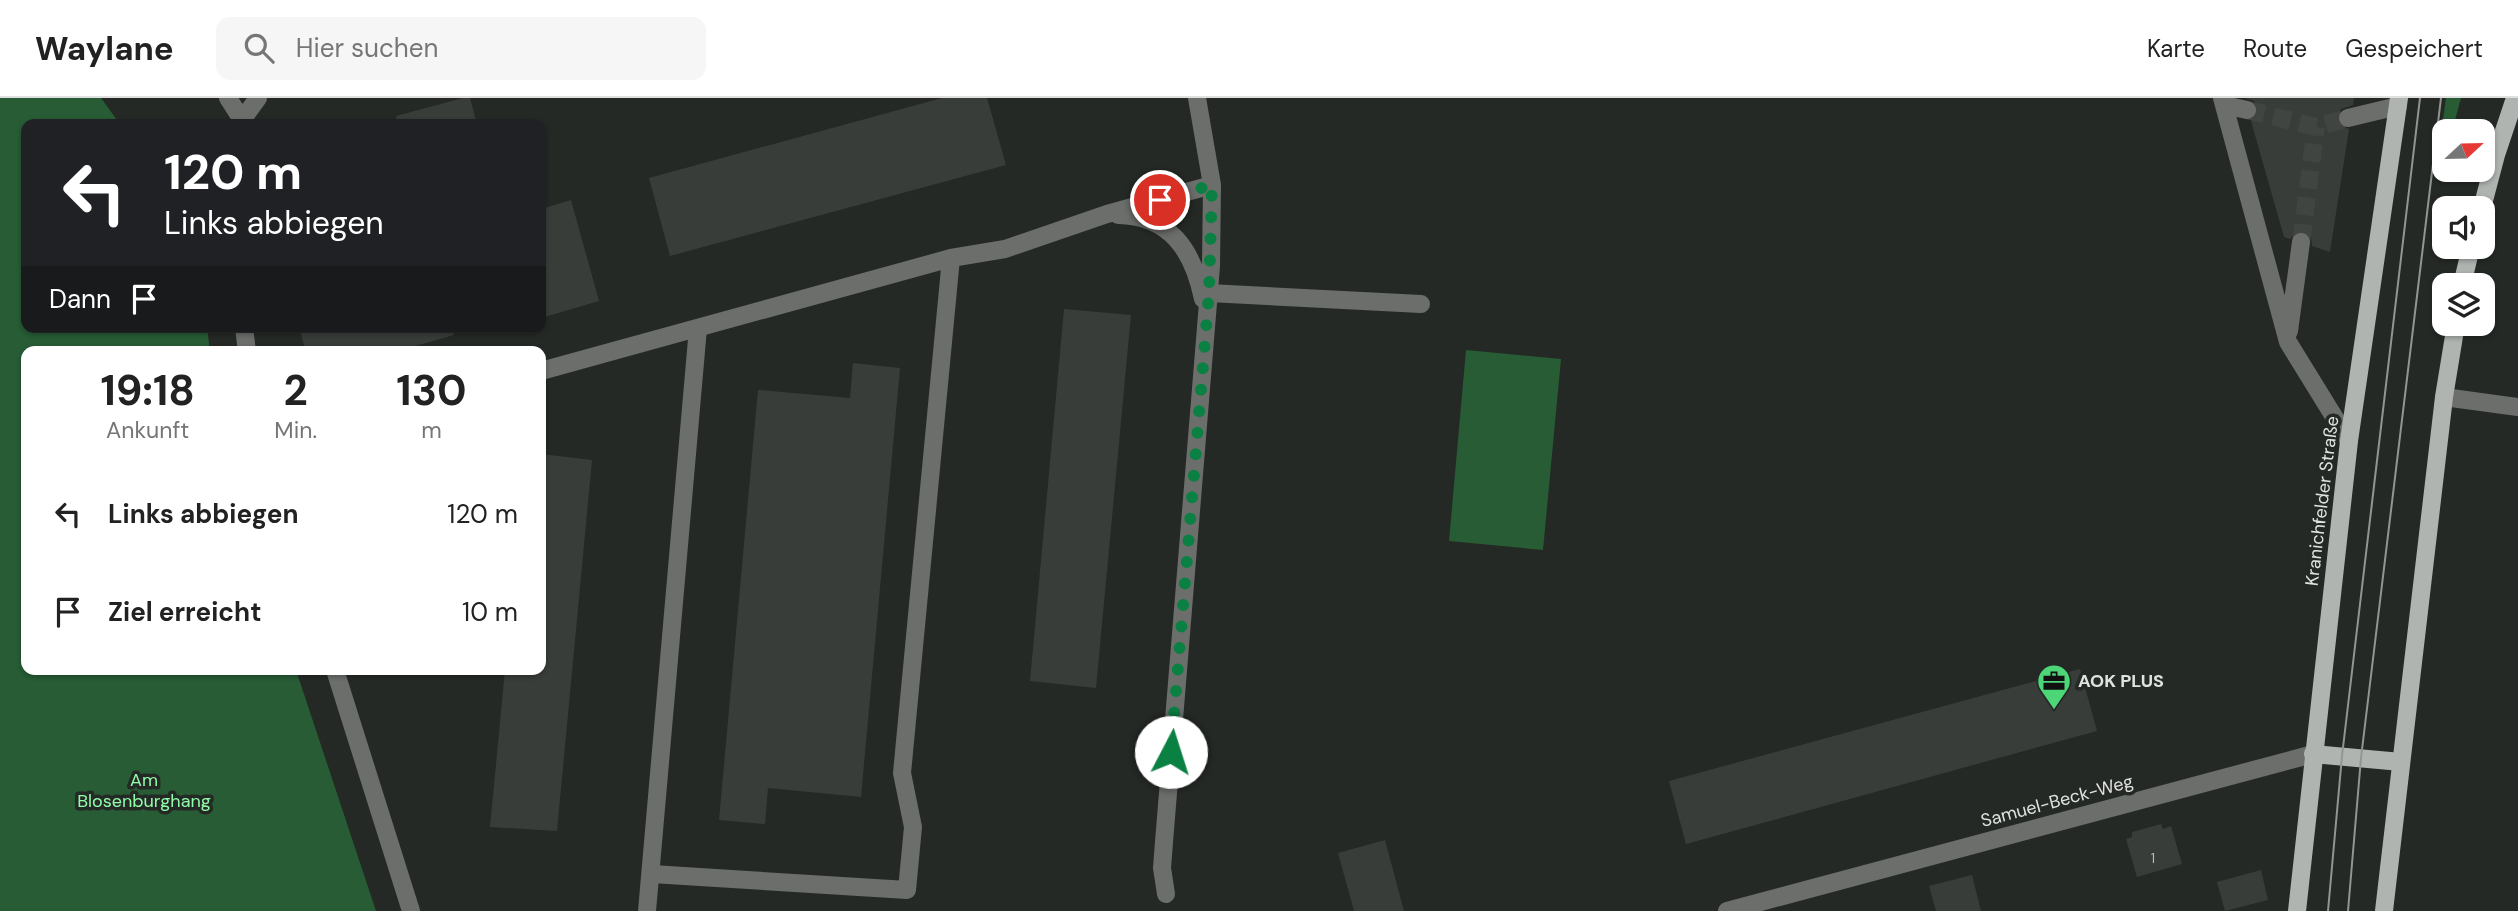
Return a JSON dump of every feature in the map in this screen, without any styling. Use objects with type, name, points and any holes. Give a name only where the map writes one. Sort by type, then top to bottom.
[{"type":"main road","points":[[2485,196],[2515,98]]},
{"type":"main road","name":"Kranichfelder Straße","points":[[2297,911],[2349,442],[2399,102]]},
{"type":"main road","points":[[2384,911],[2444,397],[2454,336]]},
{"type":"main road","name":"Samuel-Beck-Weg","points":[[2313,754],[2401,762]]},
{"type":"street","points":[[228,98],[240,119]]},
{"type":"street","points":[[244,119],[258,98]]},
{"type":"street","points":[[1166,894],[1162,868],[1209,293],[1212,185],[1196,98]]},
{"type":"street","points":[[2223,101],[2247,110]]},
{"type":"street","points":[[2223,101],[2288,342],[2349,442]]},
{"type":"street","points":[[2348,118],[2399,102]]},
{"type":"street","points":[[546,370],[951,258],[1005,249],[1107,215],[1212,185]]},
{"type":"street","points":[[1107,215],[1136,215],[1174,235],[1187,250],[1197,270],[1207,319]]},
{"type":"street","points":[[2288,342],[2301,242]]},
{"type":"street","points":[[652,874],[907,890],[913,827],[902,774],[951,258]]},
{"type":"street","points":[[1209,293],[1421,304]]},
{"type":"street","points":[[648,911],[698,328]]},
{"type":"street","points":[[2444,397],[2518,407]]},
{"type":"street","points":[[337,675],[411,911]]},
{"type":"street","name":"Samuel-Beck-Weg","points":[[1727,911],[2313,754]]},
{"type":"green space","name":"Am Blosenburghang","points":[[0,98],[101,98],[116,119],[21,119],[21,333],[208,333],[209,346],[21,346],[21,675],[298,675],[376,911],[0,911]]},
{"type":"green space","points":[[2446,98],[2461,98],[2455,119],[2443,119]]},
{"type":"green space","points":[[1466,350],[1561,359],[1543,550],[1449,541]]},
{"type":"building","points":[[470,98],[476,119],[397,119],[396,116]]},
{"type":"building","points":[[942,98],[987,98],[1006,165],[670,256],[649,178]]},
{"type":"building","points":[[2245,98],[2354,98],[2353,105],[2341,109],[2337,115],[2339,125],[2349,129],[2330,252],[2312,246],[2311,237],[2303,231],[2296,232],[2290,239],[2284,237],[2251,121],[2256,117],[2258,107],[2254,101]]},
{"type":"building","points":[[571,200],[599,301],[546,317],[546,208]]},
{"type":"building","points":[[1064,309],[1131,315],[1096,688],[1030,681]]},
{"type":"building","points":[[301,333],[454,335],[415,346],[304,346]]},
{"type":"building","points":[[853,363],[900,368],[861,797],[768,788],[765,824],[719,820],[758,390],[850,398]]},
{"type":"building","points":[[546,455],[592,460],[557,831],[490,827],[505,675],[546,675]]},
{"type":"building","points":[[2080,669],[2097,731],[1686,844],[1669,781]]},
{"type":"building","points":[[2161,824],[2163,829],[2171,826],[2182,864],[2137,877],[2126,839],[2132,837],[2132,832]]},
{"type":"building","points":[[1385,840],[1404,911],[1354,911],[1338,853]]},
{"type":"building","points":[[2261,870],[2268,900],[2225,911],[2217,882]]},
{"type":"building","points":[[1972,875],[1981,911],[1936,911],[1929,886]]},
{"type":"tunnel","points":[[2247,110],[2316,127],[2348,118]]},
{"type":"tunnel","points":[[2301,242],[2316,127]]},
{"type":"tram line","points":[[2328,911],[2342,756],[2420,98]]},
{"type":"tram line","points":[[2348,911],[2361,758],[2441,98]]},
{"type":"place","name":"AOK PLUS","points":[[2054,711]]},
{"type":"route","points":[[1160,200],[1212,185],[1211,266],[1171,752]]}]
